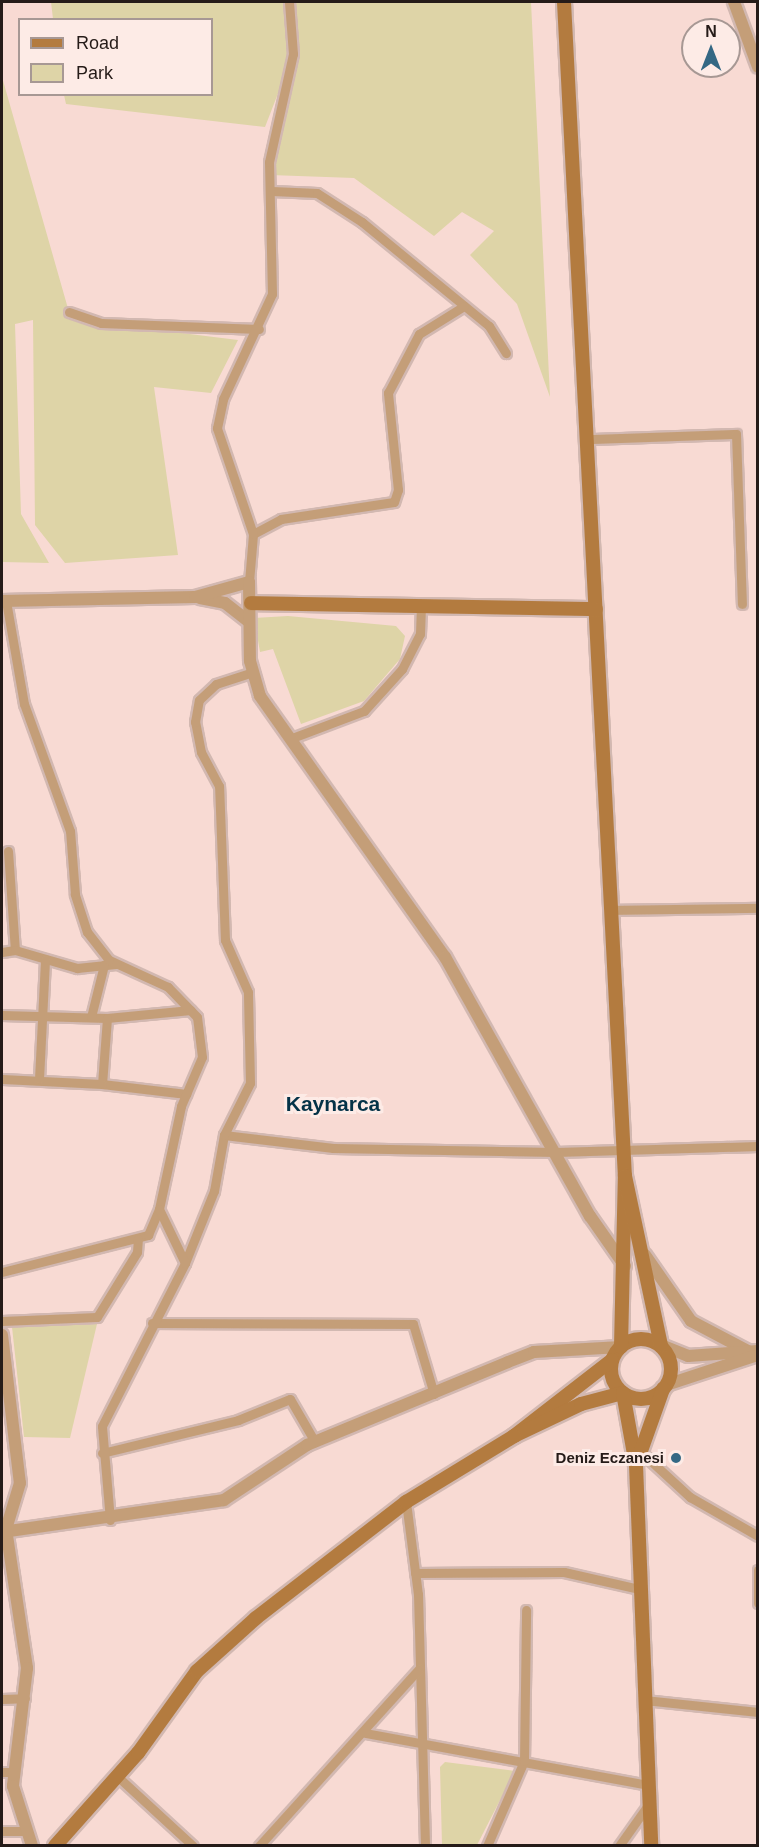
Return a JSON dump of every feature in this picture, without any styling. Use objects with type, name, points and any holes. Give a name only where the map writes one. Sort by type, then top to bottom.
[{"type":"main road","points":[[514,1436],[612,1360],[621,1347],[625,1268],[625,1176],[610,910],[590,439],[564,2]]},
{"type":"main road","points":[[251,603],[596,609]]},
{"type":"main road","points":[[625,1176],[645,1255],[661,1345],[671,1368],[638,1459]]},
{"type":"main road","points":[[621,1347],[644,1340],[661,1345]]},
{"type":"main road","points":[[612,1360],[612,1378],[623,1393],[638,1459],[644,1700],[651,1845]]},
{"type":"main road","points":[[55,1845],[117,1776],[197,1671],[406,1502],[514,1436],[581,1404],[623,1393],[648,1398],[665,1387]]},
{"type":"street","points":[[289,2],[293,54],[269,162],[272,190],[272,294],[259,329],[223,399],[217,428],[254,534],[249,582],[251,603],[247,620],[253,672],[260,696],[445,957],[625,1268]]},
{"type":"street","points":[[734,2],[758,67]]},
{"type":"street","points":[[272,190],[317,193],[362,222],[489,326],[506,353]]},
{"type":"street","points":[[254,534],[281,519],[394,502],[398,490],[388,393],[419,334],[464,306]]},
{"type":"street","points":[[69,312],[101,323],[259,329]]},
{"type":"street","points":[[590,439],[736,434],[742,604]]},
{"type":"street","points":[[195,597],[249,582]]},
{"type":"street","points":[[2,1272],[148,1235],[159,1209],[186,1094],[202,1058],[197,1017],[168,987],[118,964],[87,932],[75,894],[70,831],[24,704],[4,601],[195,597],[225,603],[247,620]]},
{"type":"street","points":[[291,738],[364,711],[402,669],[420,634],[422,606]]},
{"type":"street","points":[[110,1520],[102,1453],[102,1426],[152,1323],[185,1263],[214,1191],[224,1135],[250,1083],[248,992],[225,940],[219,786],[201,752],[195,722],[199,700],[216,684],[253,672]]},
{"type":"street","points":[[8,851],[15,950]]},
{"type":"street","points":[[610,910],[758,908]]},
{"type":"street","points":[[2,916],[12,915]]},
{"type":"street","points":[[2,952],[15,950],[77,968],[118,964]]},
{"type":"street","points":[[39,1079],[45,958]]},
{"type":"street","points":[[91,1017],[104,965]]},
{"type":"street","points":[[2,1015],[41,1013],[107,1018],[190,1010]]},
{"type":"street","points":[[102,1084],[107,1018]]},
{"type":"street","points":[[2,1079],[39,1079],[102,1084],[186,1094]]},
{"type":"street","points":[[224,1135],[333,1148],[556,1152],[758,1146]]},
{"type":"street","points":[[159,1209],[185,1263]]},
{"type":"street","points":[[2,1321],[97,1317],[137,1252],[138,1239]]},
{"type":"street","points":[[645,1255],[691,1321],[754,1352]]},
{"type":"street","points":[[152,1323],[413,1324],[434,1394]]},
{"type":"street","points":[[2,1335],[5,1394],[20,1483],[4,1530],[26,1645],[25,1698],[8,1772],[32,1845]]},
{"type":"street","points":[[661,1345],[688,1356],[754,1352]]},
{"type":"street","points":[[4,1530],[110,1520],[224,1500],[315,1442],[534,1352],[621,1347]]},
{"type":"street","points":[[665,1387],[754,1352]]},
{"type":"street","points":[[102,1453],[238,1420],[290,1399],[315,1442]]},
{"type":"street","points":[[638,1459],[690,1497],[758,1536]]},
{"type":"street","points":[[406,1502],[415,1573],[425,1845]]},
{"type":"street","points":[[758,1570],[758,1603]]},
{"type":"street","points":[[415,1573],[564,1572],[643,1590]]},
{"type":"street","points":[[487,1845],[524,1761],[526,1610]]},
{"type":"street","points":[[259,1845],[365,1733],[419,1669]]},
{"type":"street","points":[[2,1699],[25,1698]]},
{"type":"street","points":[[644,1700],[758,1712]]},
{"type":"street","points":[[365,1733],[422,1746],[524,1761],[647,1785]]},
{"type":"street","points":[[117,1776],[193,1845]]},
{"type":"street","points":[[618,1845],[648,1805]]},
{"type":"street","points":[[2,1831],[27,1831]]},
{"type":"green space","points":[[51,2],[531,2],[550,397],[517,304],[470,255],[494,231],[462,212],[434,236],[354,178],[270,175],[291,60],[265,127],[66,104],[64,96],[213,96],[213,18],[53,18]]},
{"type":"green space","points":[[2,77],[69,312],[101,323],[238,340],[211,393],[154,387],[178,555],[65,563],[35,525],[33,320],[15,324],[21,514],[49,563],[2,562]]},
{"type":"green space","points":[[288,616],[396,626],[405,636],[400,659],[364,701],[301,724],[273,649],[260,652],[254,618]]},
{"type":"green space","points":[[97,1324],[70,1438],[24,1437],[12,1327]]},
{"type":"green space","points":[[445,1762],[515,1771],[477,1845],[442,1845],[440,1767]]},
{"type":"place","name":"Deniz Eczanesi","points":[[676,1458]]},
{"type":"district","name":"Kaynarca","points":[[333,1104]]}]
